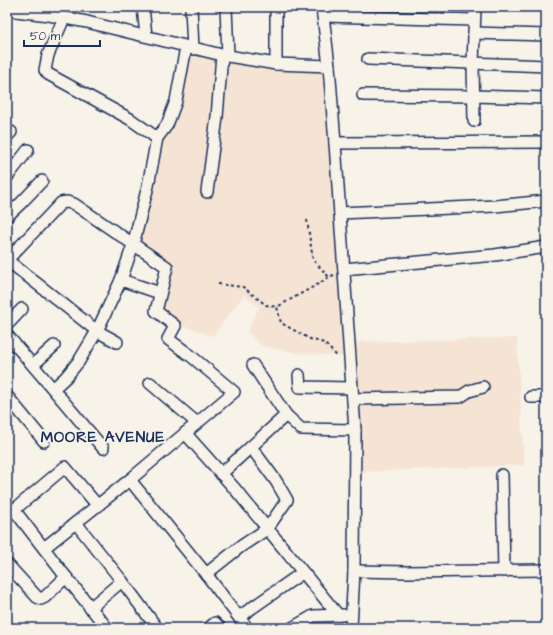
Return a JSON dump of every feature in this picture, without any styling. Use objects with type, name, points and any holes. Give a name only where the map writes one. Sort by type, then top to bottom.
[{"type":"street","points":[[143,7],[146,36]]},
{"type":"street","points":[[53,389],[66,377],[79,361],[97,331],[121,280],[133,245],[148,186],[157,138],[167,125],[176,101],[190,48],[191,7]]},
{"type":"street","points":[[207,192],[225,56],[226,7]]},
{"type":"street","points":[[276,7],[276,64]]},
{"type":"street","points":[[474,122],[473,64],[475,7]]},
{"type":"street","points":[[7,10],[38,10],[64,18],[146,36],[225,56],[276,64],[328,66]]},
{"type":"street","points":[[351,628],[354,570],[355,430],[351,355],[335,143],[322,11],[474,20]]},
{"type":"street","points":[[64,18],[48,55],[45,70],[48,74],[130,119],[157,138]]},
{"type":"street","points":[[474,32],[546,35]]},
{"type":"street","points":[[368,59],[546,66]]},
{"type":"street","points":[[363,95],[546,98]]},
{"type":"street","points":[[335,143],[546,142]]},
{"type":"street","points":[[7,177],[28,150]]},
{"type":"street","points":[[7,216],[42,181]]},
{"type":"street","points":[[340,213],[495,206],[546,201]]},
{"type":"street","points":[[44,548],[130,480],[234,392],[168,339],[175,326],[156,310],[167,267],[74,204],[67,202],[61,204],[7,260],[97,331],[117,342]]},
{"type":"street","points":[[345,271],[495,255],[546,247]]},
{"type":"street","points":[[121,280],[160,293]]},
{"type":"street","points":[[7,325],[22,309]]},
{"type":"street","points":[[7,335],[103,448]]},
{"type":"street","points":[[33,365],[54,346]]},
{"type":"street","points":[[253,365],[286,415],[302,429],[355,430]]},
{"type":"street","points":[[299,375],[300,387],[353,393],[460,397],[469,391],[484,387]]},
{"type":"street","points":[[150,383],[197,423]]},
{"type":"street","points":[[7,396],[44,441]]},
{"type":"street","points":[[531,397],[546,397]]},
{"type":"street","points":[[221,474],[286,415]]},
{"type":"street","points":[[185,433],[267,529],[338,616]]},
{"type":"street","points":[[206,574],[240,547],[267,529],[287,500],[276,481],[250,447]]},
{"type":"street","points":[[98,506],[66,468],[64,468],[15,510],[66,578],[108,628]]},
{"type":"street","points":[[502,475],[504,571]]},
{"type":"street","points":[[130,480],[206,574],[247,628]]},
{"type":"street","points":[[76,523],[157,628]]},
{"type":"street","points":[[7,564],[37,597],[41,599],[66,578]]},
{"type":"street","points":[[354,570],[546,570]]},
{"type":"street","points":[[239,617],[302,573]]},
{"type":"street","points":[[90,608],[122,581]]},
{"type":"street","points":[[292,628],[313,616],[352,615]]},
{"type":"street","points":[[208,628],[215,623],[220,628]]},
{"type":"path","points":[[307,220],[313,260],[329,277]]},
{"type":"path","points":[[218,284],[243,287],[266,305],[277,307],[329,277],[345,271]]},
{"type":"path","points":[[277,307],[281,323],[310,339],[324,343],[336,355],[351,355]]},
{"type":"shaded area","points":[[188,50],[327,67],[348,357],[298,353],[262,346],[247,332],[259,307],[244,295],[213,336],[177,324],[159,309],[170,266],[137,247],[160,140],[179,110]]},
{"type":"shaded area","points":[[517,338],[524,465],[362,472],[354,342]]},
{"type":"district","name":"MOORE AVENUE","points":[[103,437]]}]
